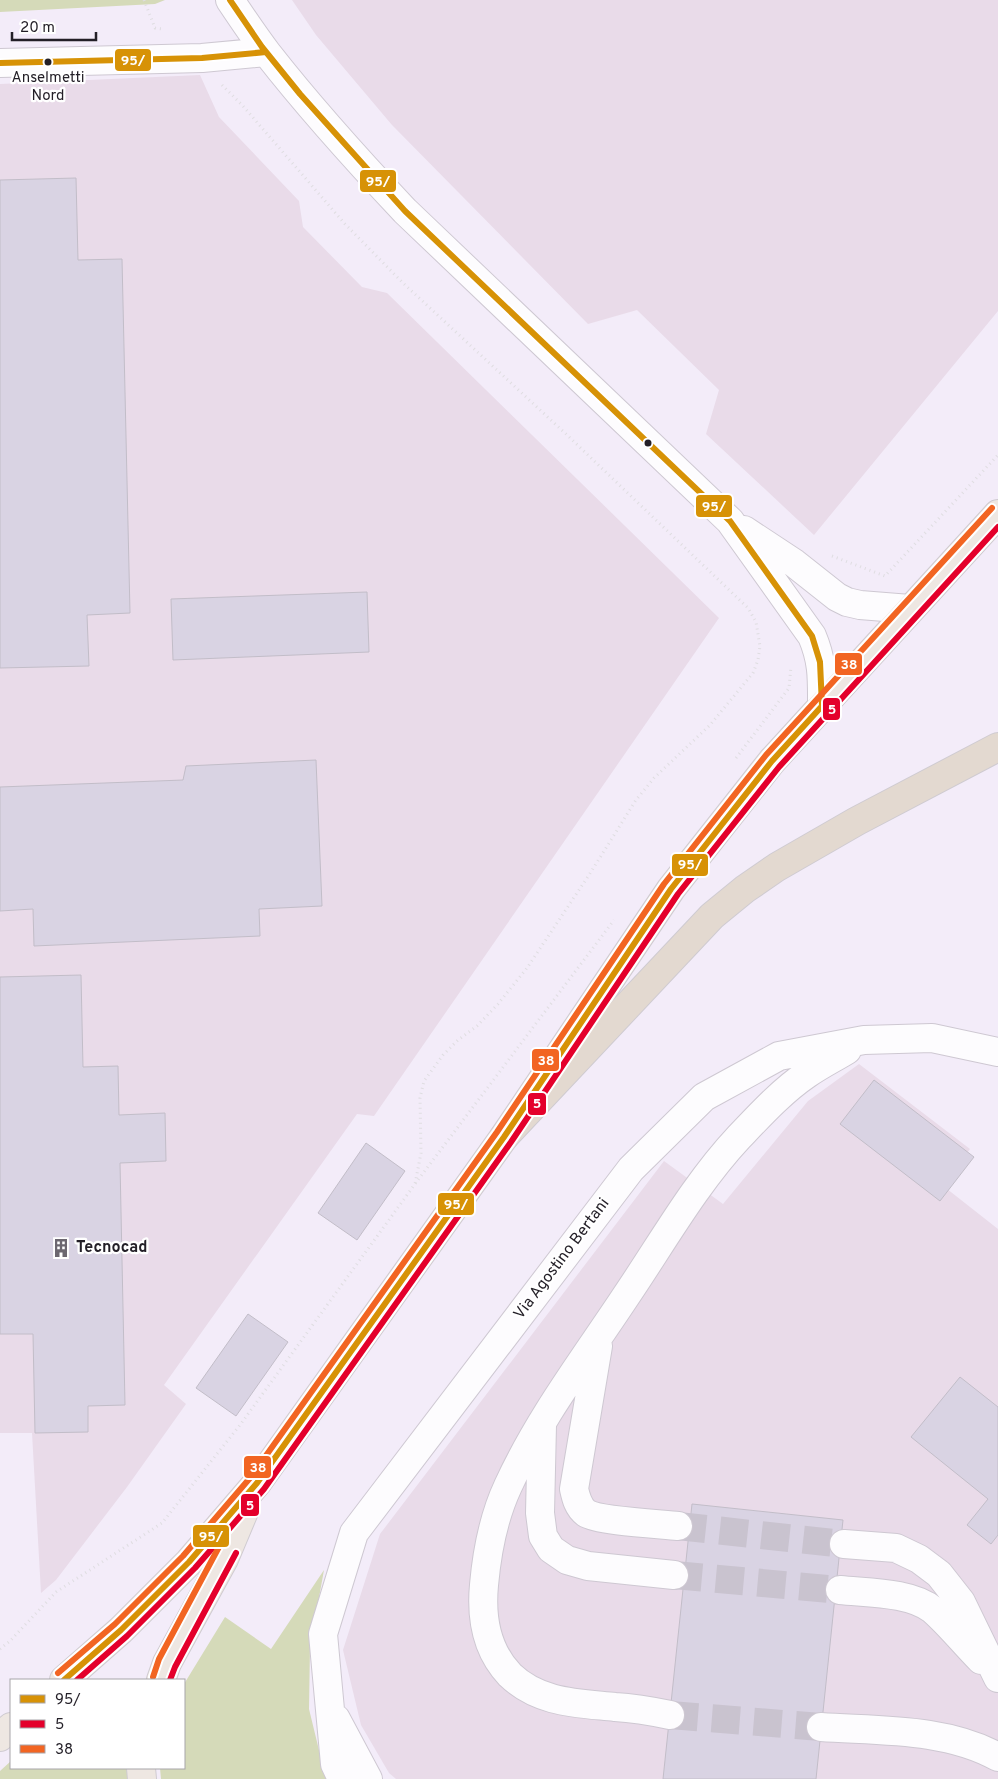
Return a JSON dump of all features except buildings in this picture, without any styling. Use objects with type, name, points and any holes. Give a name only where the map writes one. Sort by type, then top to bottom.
[{"type":"highway","points":[[504,1137],[712,916],[745,889],[778,867],[857,821],[998,747]]},
{"type":"main road","points":[[65,1679],[120,1630],[189,1562],[256,1483],[504,1137],[671,889],[772,761],[998,514]]},
{"type":"main road","points":[[161,1679],[167,1663],[224,1559],[256,1483]]},
{"type":"main road","points":[[0,1737],[10,1727]]},
{"type":"street","points":[[230,0],[266,52],[357,160],[405,211],[730,521],[812,636],[822,667],[822,706]]},
{"type":"street","points":[[0,63],[202,58],[266,52]]},
{"type":"street","points":[[730,521],[794,562],[837,597],[847,602],[860,605],[910,609]]},
{"type":"street","name":"Via Agostino Bertani","points":[[342,1779],[335,1764],[323,1634],[354,1533],[631,1169],[704,1098],[779,1056],[864,1040],[932,1038],[998,1052]]},
{"type":"street","points":[[670,1715],[638,1709],[560,1701],[542,1696],[519,1683],[509,1674],[495,1655],[486,1633],[482,1605],[485,1568],[493,1530],[508,1486],[542,1421],[700,1187],[738,1139],[775,1101],[806,1075],[864,1040]]},
{"type":"street","points":[[599,1337],[574,1489],[578,1504],[587,1513],[600,1518],[678,1526]]},
{"type":"street","points":[[542,1421],[540,1513],[544,1536],[551,1549],[567,1560],[588,1566],[674,1575]]},
{"type":"street","points":[[844,1544],[896,1548],[919,1559],[939,1574],[961,1602],[998,1678]]},
{"type":"street","points":[[840,1590],[891,1595],[917,1601],[932,1610],[998,1678]]},
{"type":"street","name":"Via Agostino Bertani","points":[[329,1707],[368,1779]]},
{"type":"street","points":[[821,1727],[940,1736],[982,1748],[998,1757]]},
{"type":"path","points":[[144,0],[155,28],[164,29]]},
{"type":"path","points":[[202,58],[226,90],[243,106],[345,224],[403,283],[566,434],[741,601],[748,608],[756,622],[760,646],[758,660],[753,673],[710,725],[654,778],[636,800],[527,968],[498,1004],[477,1026],[458,1040],[443,1055],[424,1081],[420,1098],[421,1153],[415,1184]]},
{"type":"path","points":[[825,553],[885,576],[998,455]]},
{"type":"path","points":[[735,759],[789,688],[792,660]]},
{"type":"path","points":[[0,1648],[10,1641],[56,1592],[162,1523],[240,1425],[415,1184],[616,916]]},
{"type":"shaded area","points":[[292,0],[998,0],[998,311],[814,535],[706,434],[719,390],[637,310],[588,324],[392,125],[316,35]]},
{"type":"shaded area","points":[[200,75],[219,117],[299,201],[303,227],[362,287],[387,293],[719,618],[374,1116],[357,1114],[164,1385],[186,1404],[127,1487],[56,1580],[41,1593],[32,1433],[0,1433],[0,84]]},
{"type":"shaded area","points":[[859,1064],[970,1149],[942,1185],[998,1229],[998,1779],[396,1779],[389,1773],[361,1725],[343,1650],[380,1534],[664,1161],[723,1204],[808,1101]]},
{"type":"green space","points":[[0,0],[165,0],[155,4],[0,12]]},
{"type":"green space","points":[[324,1570],[310,1647],[309,1709],[326,1779],[161,1779],[160,1769],[185,1769],[185,1682],[225,1617],[271,1649]]},
{"type":"green space","points":[[10,1762],[10,1769],[128,1769],[128,1779],[0,1779],[0,1771]]},
{"type":"tunnel","points":[[678,1526],[844,1544]]},
{"type":"tunnel","points":[[674,1575],[840,1590]]},
{"type":"tunnel","points":[[670,1715],[821,1727]]},
{"type":"transit line","name":"95/","points":[[230,0],[262,47],[300,94],[405,211],[730,521],[812,636],[820,662],[822,706]]},
{"type":"transit line","name":"95/","points":[[0,63],[202,58],[266,52]]},
{"type":"transit line","name":"38","points":[[58,1673],[115,1624],[183,1556],[250,1478],[497,1132],[664,884],[766,755],[992,508]]},
{"type":"transit line","name":"5","points":[[78,1679],[127,1636],[195,1568],[264,1489],[511,1142],[678,894],[779,767],[998,527]]},
{"type":"transit line","name":"95/","points":[[65,1679],[121,1630],[189,1562],[257,1483],[504,1137],[671,889],[772,761],[822,706]]},
{"type":"transit line","name":"38","points":[[153,1677],[159,1659],[220,1545]]},
{"type":"transit line","name":"5","points":[[170,1679],[236,1553]]},
{"type":"place","name":"Anselmetti Nord","points":[[48,62]]},
{"type":"place","name":"Tecnocad","points":[[61,1248]]}]
